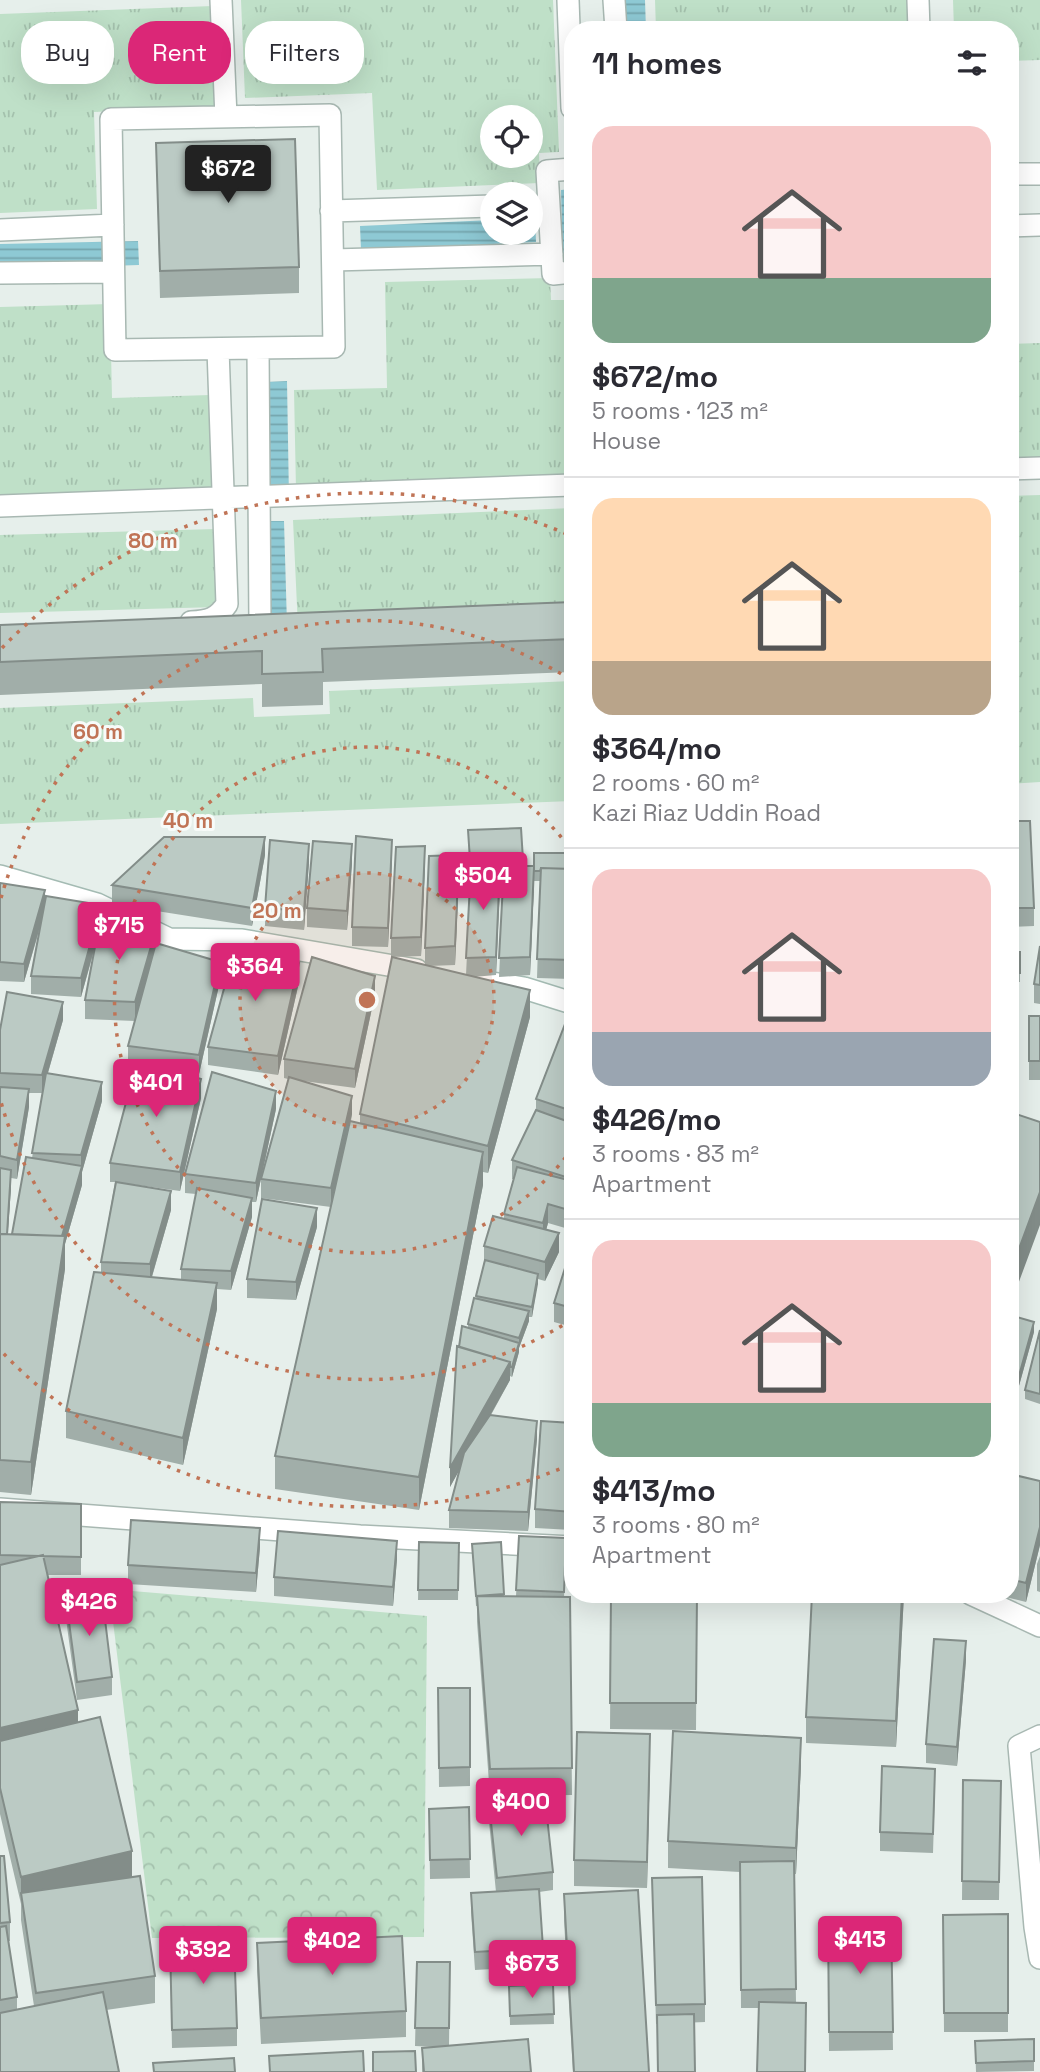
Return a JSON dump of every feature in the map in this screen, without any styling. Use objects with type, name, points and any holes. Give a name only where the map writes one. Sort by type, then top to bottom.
[{"type":"street","points":[[221,0],[226,117]]},
{"type":"street","points":[[568,0],[569,21]]},
{"type":"street","points":[[614,0],[615,21]]},
{"type":"street","points":[[918,0],[919,21]]},
{"type":"street","points":[[330,115],[331,211],[334,347],[115,350],[111,119],[330,115]]},
{"type":"street","points":[[543,190],[547,171],[564,170]]},
{"type":"street","points":[[1019,174],[1040,174]]},
{"type":"street","points":[[331,211],[480,206]]},
{"type":"street","points":[[543,217],[552,254],[553,274],[564,273]]},
{"type":"street","points":[[0,230],[113,225]]},
{"type":"street","points":[[1019,226],[1040,225]]},
{"type":"street","points":[[333,260],[552,254]]},
{"type":"street","points":[[0,273],[112,272]]},
{"type":"street","points":[[258,348],[260,626]]},
{"type":"street","points":[[165,623],[206,621],[218,617],[227,604],[218,349]]},
{"type":"street","points":[[1019,469],[1040,468]]},
{"type":"street","points":[[0,506],[564,485]]},
{"type":"street","points":[[0,876],[97,904],[169,939],[242,940],[443,974]]},
{"type":"street","points":[[470,979],[524,988],[564,1000]]},
{"type":"street","points":[[0,1509],[360,1536],[564,1547]]},
{"type":"street","points":[[990,1603],[1040,1626]]},
{"type":"street","points":[[1040,1736],[1019,1746],[1040,1958]]},
{"type":"green space","points":[[241,0],[553,0],[559,152],[543,153],[543,105],[480,105],[480,168],[540,168],[540,182],[480,182],[480,186],[377,190],[372,93],[245,98]]},
{"type":"green space","points":[[655,0],[916,0],[917,21],[656,21]]},
{"type":"green space","points":[[953,0],[1040,0],[1040,60],[1019,61],[1019,21],[954,21]]},
{"type":"green space","points":[[213,6],[214,21],[128,21],[128,84],[216,84],[217,107],[94,112],[97,209],[0,213],[0,14]]},
{"type":"green space","points":[[550,278],[551,300],[564,300],[564,483],[296,490],[294,390],[387,388],[385,282]]},
{"type":"green space","points":[[110,304],[112,398],[210,395],[214,492],[0,498],[0,307]]},
{"type":"green space","points":[[1040,343],[1040,461],[1019,461],[1019,344]]},
{"type":"green space","points":[[1040,495],[1040,782],[1019,783],[1019,496]]},
{"type":"green space","points":[[564,508],[564,616],[298,628],[293,520]]},
{"type":"green space","points":[[216,529],[218,607],[0,613],[0,535]]},
{"type":"green space","points":[[564,681],[564,801],[0,824],[0,708],[253,698],[254,717],[330,714],[329,691]]},
{"type":"green space","points":[[109,1589],[427,1616],[424,1937],[152,1938]]},
{"type":"water","points":[[624,0],[645,0],[646,21],[625,21]]},
{"type":"water","points":[[561,190],[564,190],[563,265]]},
{"type":"water","points":[[480,221],[480,245],[361,250],[360,226]]},
{"type":"water","points":[[138,241],[139,265],[0,269],[0,244]]},
{"type":"water","points":[[287,381],[289,499],[267,500],[265,382]]},
{"type":"water","points":[[262,521],[284,521],[287,625],[265,625]]},
{"type":"building","points":[[295,139],[299,267],[160,271],[156,143]]},
{"type":"building","points":[[564,602],[564,639],[322,649],[323,672],[262,674],[262,651],[0,662],[0,625]]},
{"type":"building","points":[[1019,821],[1030,821],[1034,908],[1019,908]]},
{"type":"building","points":[[521,828],[523,860],[470,860],[468,830]]},
{"type":"building","points":[[356,836],[392,840],[388,928],[352,927]]},
{"type":"building","points":[[164,837],[265,837],[252,908],[112,885]]},
{"type":"building","points":[[270,840],[309,844],[304,911],[265,908]]},
{"type":"building","points":[[313,841],[352,844],[347,911],[307,908]]},
{"type":"building","points":[[425,846],[421,937],[391,938],[396,847]]},
{"type":"building","points":[[534,853],[564,853],[564,869],[541,868],[540,871],[534,871]]},
{"type":"building","points":[[459,855],[455,946],[425,948],[429,856]]},
{"type":"building","points":[[500,866],[496,957],[466,958],[471,867]]},
{"type":"building","points":[[504,866],[534,866],[530,957],[499,958]]},
{"type":"building","points":[[541,868],[564,869],[564,960],[537,959]]},
{"type":"building","points":[[0,883],[45,890],[24,964],[0,962]]},
{"type":"building","points":[[46,896],[101,905],[81,978],[31,976]]},
{"type":"building","points":[[100,920],[156,929],[135,1002],[85,1000]]},
{"type":"building","points":[[156,943],[220,962],[199,1055],[128,1046]]},
{"type":"building","points":[[236,945],[299,963],[278,1056],[208,1047]]},
{"type":"building","points":[[1040,946],[1040,985],[1034,984]]},
{"type":"building","points":[[312,957],[375,976],[355,1069],[284,1059]]},
{"type":"building","points":[[392,957],[530,990],[488,1146],[360,1114]]},
{"type":"building","points":[[7,992],[63,1002],[42,1075],[0,1073],[0,1030]]},
{"type":"building","points":[[1029,1016],[1040,1016],[1040,1061],[1029,1061]]},
{"type":"building","points":[[564,1027],[564,1108],[536,1099]]},
{"type":"building","points":[[137,1061],[201,1079],[180,1172],[110,1163]]},
{"type":"building","points":[[212,1072],[276,1091],[256,1183],[185,1174]]},
{"type":"building","points":[[46,1073],[102,1082],[81,1155],[32,1153]]},
{"type":"building","points":[[289,1077],[352,1096],[331,1188],[261,1179]]},
{"type":"building","points":[[0,1087],[29,1089],[17,1160],[0,1156]]},
{"type":"building","points":[[536,1110],[564,1120],[564,1176],[512,1160]]},
{"type":"building","points":[[1019,1115],[1040,1122],[1040,1192],[1019,1249]]},
{"type":"building","points":[[350,1121],[483,1152],[419,1477],[275,1456]]},
{"type":"building","points":[[26,1157],[82,1166],[62,1236],[12,1234]]},
{"type":"building","points":[[517,1167],[564,1179],[564,1209],[548,1204],[543,1223],[504,1214]]},
{"type":"building","points":[[0,1168],[11,1170],[7,1234],[0,1234]]},
{"type":"building","points":[[116,1182],[171,1191],[150,1264],[101,1262]]},
{"type":"building","points":[[197,1188],[252,1198],[231,1271],[181,1269]]},
{"type":"building","points":[[262,1199],[317,1208],[296,1282],[247,1279]]},
{"type":"building","points":[[493,1216],[559,1233],[545,1262],[484,1246]]},
{"type":"building","points":[[0,1234],[65,1236],[31,1462],[0,1460]]},
{"type":"building","points":[[485,1260],[538,1274],[532,1307],[476,1296]]},
{"type":"building","points":[[564,1271],[564,1306],[554,1303]]},
{"type":"building","points":[[94,1272],[217,1283],[183,1438],[66,1411]]},
{"type":"building","points":[[474,1298],[529,1311],[519,1338],[468,1324]]},
{"type":"building","points":[[1019,1318],[1034,1322],[1019,1376]]},
{"type":"building","points":[[462,1326],[519,1343],[512,1367],[510,1362],[459,1347]]},
{"type":"building","points":[[1040,1330],[1040,1394],[1025,1390]]},
{"type":"building","points":[[457,1346],[510,1362],[450,1468]]},
{"type":"building","points":[[490,1415],[537,1421],[528,1512],[449,1510],[464,1453]]},
{"type":"building","points":[[541,1421],[564,1422],[564,1511],[535,1509]]},
{"type":"building","points":[[1019,1476],[1040,1481],[1040,1527],[1026,1583],[1019,1581]]},
{"type":"building","points":[[0,1502],[81,1504],[81,1557],[0,1555]]},
{"type":"building","points":[[131,1520],[260,1528],[256,1573],[128,1565]]},
{"type":"building","points":[[278,1531],[397,1541],[393,1587],[274,1577]]},
{"type":"building","points":[[519,1536],[564,1538],[564,1592],[516,1590]]},
{"type":"building","points":[[419,1542],[459,1543],[458,1590],[418,1590]]},
{"type":"building","points":[[501,1542],[504,1594],[476,1596],[472,1544]]},
{"type":"building","points":[[43,1555],[78,1710],[0,1728],[0,1565]]},
{"type":"building","points":[[102,1595],[112,1677],[77,1682],[66,1600]]},
{"type":"building","points":[[477,1596],[564,1597],[564,1603],[570,1603],[572,1768],[490,1769]]},
{"type":"building","points":[[611,1603],[697,1603],[696,1703],[610,1703]]},
{"type":"building","points":[[812,1603],[902,1603],[896,1721],[806,1717]]},
{"type":"building","points":[[934,1639],[966,1641],[957,1747],[926,1744]]},
{"type":"building","points":[[438,1688],[470,1688],[470,1767],[439,1768]]},
{"type":"building","points":[[100,1717],[132,1851],[21,1877],[0,1788],[0,1741]]},
{"type":"building","points":[[673,1731],[801,1738],[796,1848],[668,1841]]},
{"type":"building","points":[[577,1732],[650,1734],[647,1862],[574,1860]]},
{"type":"building","points":[[882,1766],[935,1769],[933,1834],[880,1832]]},
{"type":"building","points":[[963,1780],[1001,1781],[999,1882],[962,1881]]},
{"type":"building","points":[[545,1798],[553,1872],[497,1878],[489,1804]]},
{"type":"building","points":[[469,1807],[470,1859],[430,1860],[429,1809]]},
{"type":"building","points":[[0,1856],[4,1856],[10,1922],[0,1923]]},
{"type":"building","points":[[794,1861],[796,1989],[741,1990],[740,1862]]},
{"type":"building","points":[[140,1876],[155,1976],[36,1993],[21,1893]]},
{"type":"building","points":[[702,1877],[705,2004],[656,2005],[652,1878]]},
{"type":"building","points":[[539,1889],[543,1948],[475,1952],[471,1893]]},
{"type":"building","points":[[638,1890],[649,2072],[574,2072],[564,1894]]},
{"type":"building","points":[[1008,1914],[1008,2013],[944,2013],[943,1915]]},
{"type":"building","points":[[828,1919],[891,1919],[893,2032],[829,2032]]},
{"type":"building","points":[[6,1926],[17,1997],[0,2000],[0,1927]]},
{"type":"building","points":[[402,1936],[406,2011],[261,2018],[257,1943]]},
{"type":"building","points":[[234,1941],[237,2028],[172,2030],[170,1943]]},
{"type":"building","points":[[417,1962],[450,1962],[449,2028],[415,2028]]},
{"type":"building","points":[[553,1984],[554,2014],[510,2016],[509,1986]]},
{"type":"building","points":[[103,1992],[119,2072],[0,2072],[0,2013]]},
{"type":"building","points":[[759,2002],[806,2003],[805,2072],[757,2072]]},
{"type":"building","points":[[694,2014],[695,2072],[658,2072],[657,2015]]},
{"type":"building","points":[[528,2039],[531,2072],[424,2072],[422,2048]]},
{"type":"building","points":[[1034,2039],[1034,2061],[976,2063],[975,2041]]},
{"type":"building","points":[[363,2051],[364,2072],[270,2072],[269,2056]]},
{"type":"building","points":[[415,2051],[416,2072],[373,2072],[373,2052]]},
{"type":"building","points":[[234,2058],[235,2072],[154,2072],[153,2063]]}]
